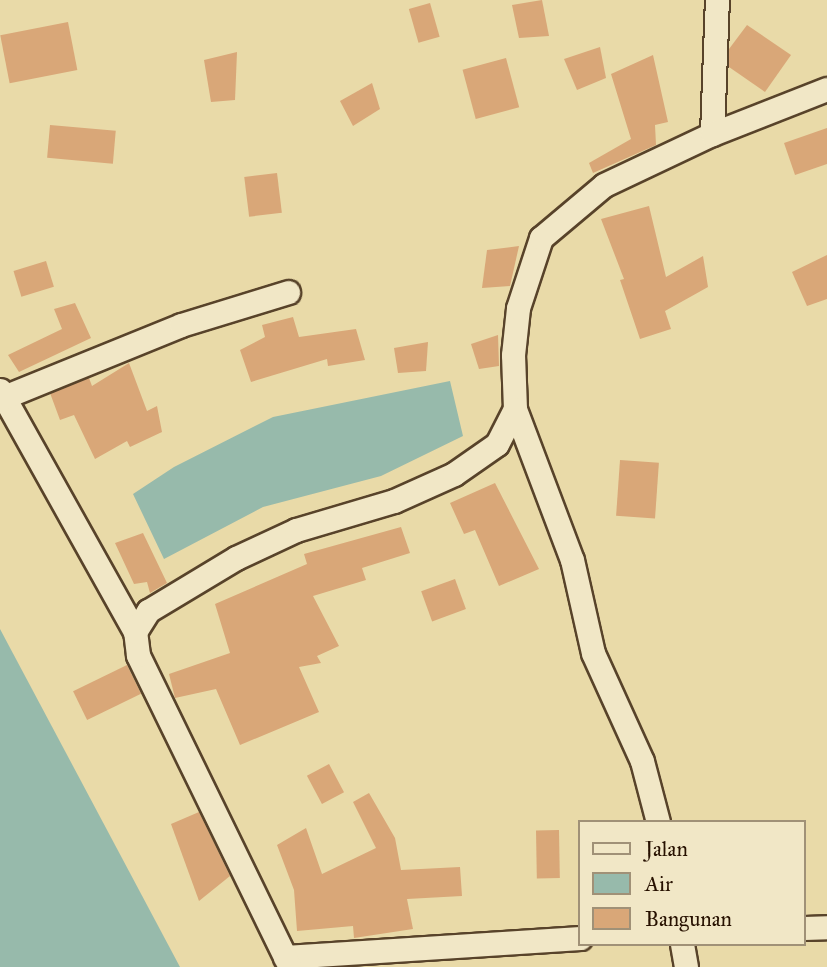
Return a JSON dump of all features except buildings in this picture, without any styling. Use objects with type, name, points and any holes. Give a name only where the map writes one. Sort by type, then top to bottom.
[{"type":"street","points":[[712,134],[717,0]]},
{"type":"street","points":[[658,820],[642,761],[593,653],[572,560],[515,409],[513,355],[518,308],[541,237],[604,185],[712,134],[827,89]]},
{"type":"street","points":[[288,292],[181,325],[2,393],[135,632],[138,655],[288,962],[578,939]]},
{"type":"street","points":[[135,632],[148,611],[236,558],[296,530],[394,501],[454,474],[497,444],[515,409]]},
{"type":"street","points":[[806,928],[827,927]]},
{"type":"street","points":[[682,946],[686,967]]},
{"type":"water","points":[[450,381],[463,436],[381,476],[263,507],[164,559],[133,494],[174,467],[273,417]]},
{"type":"water","points":[[0,629],[180,967],[0,967]]}]
